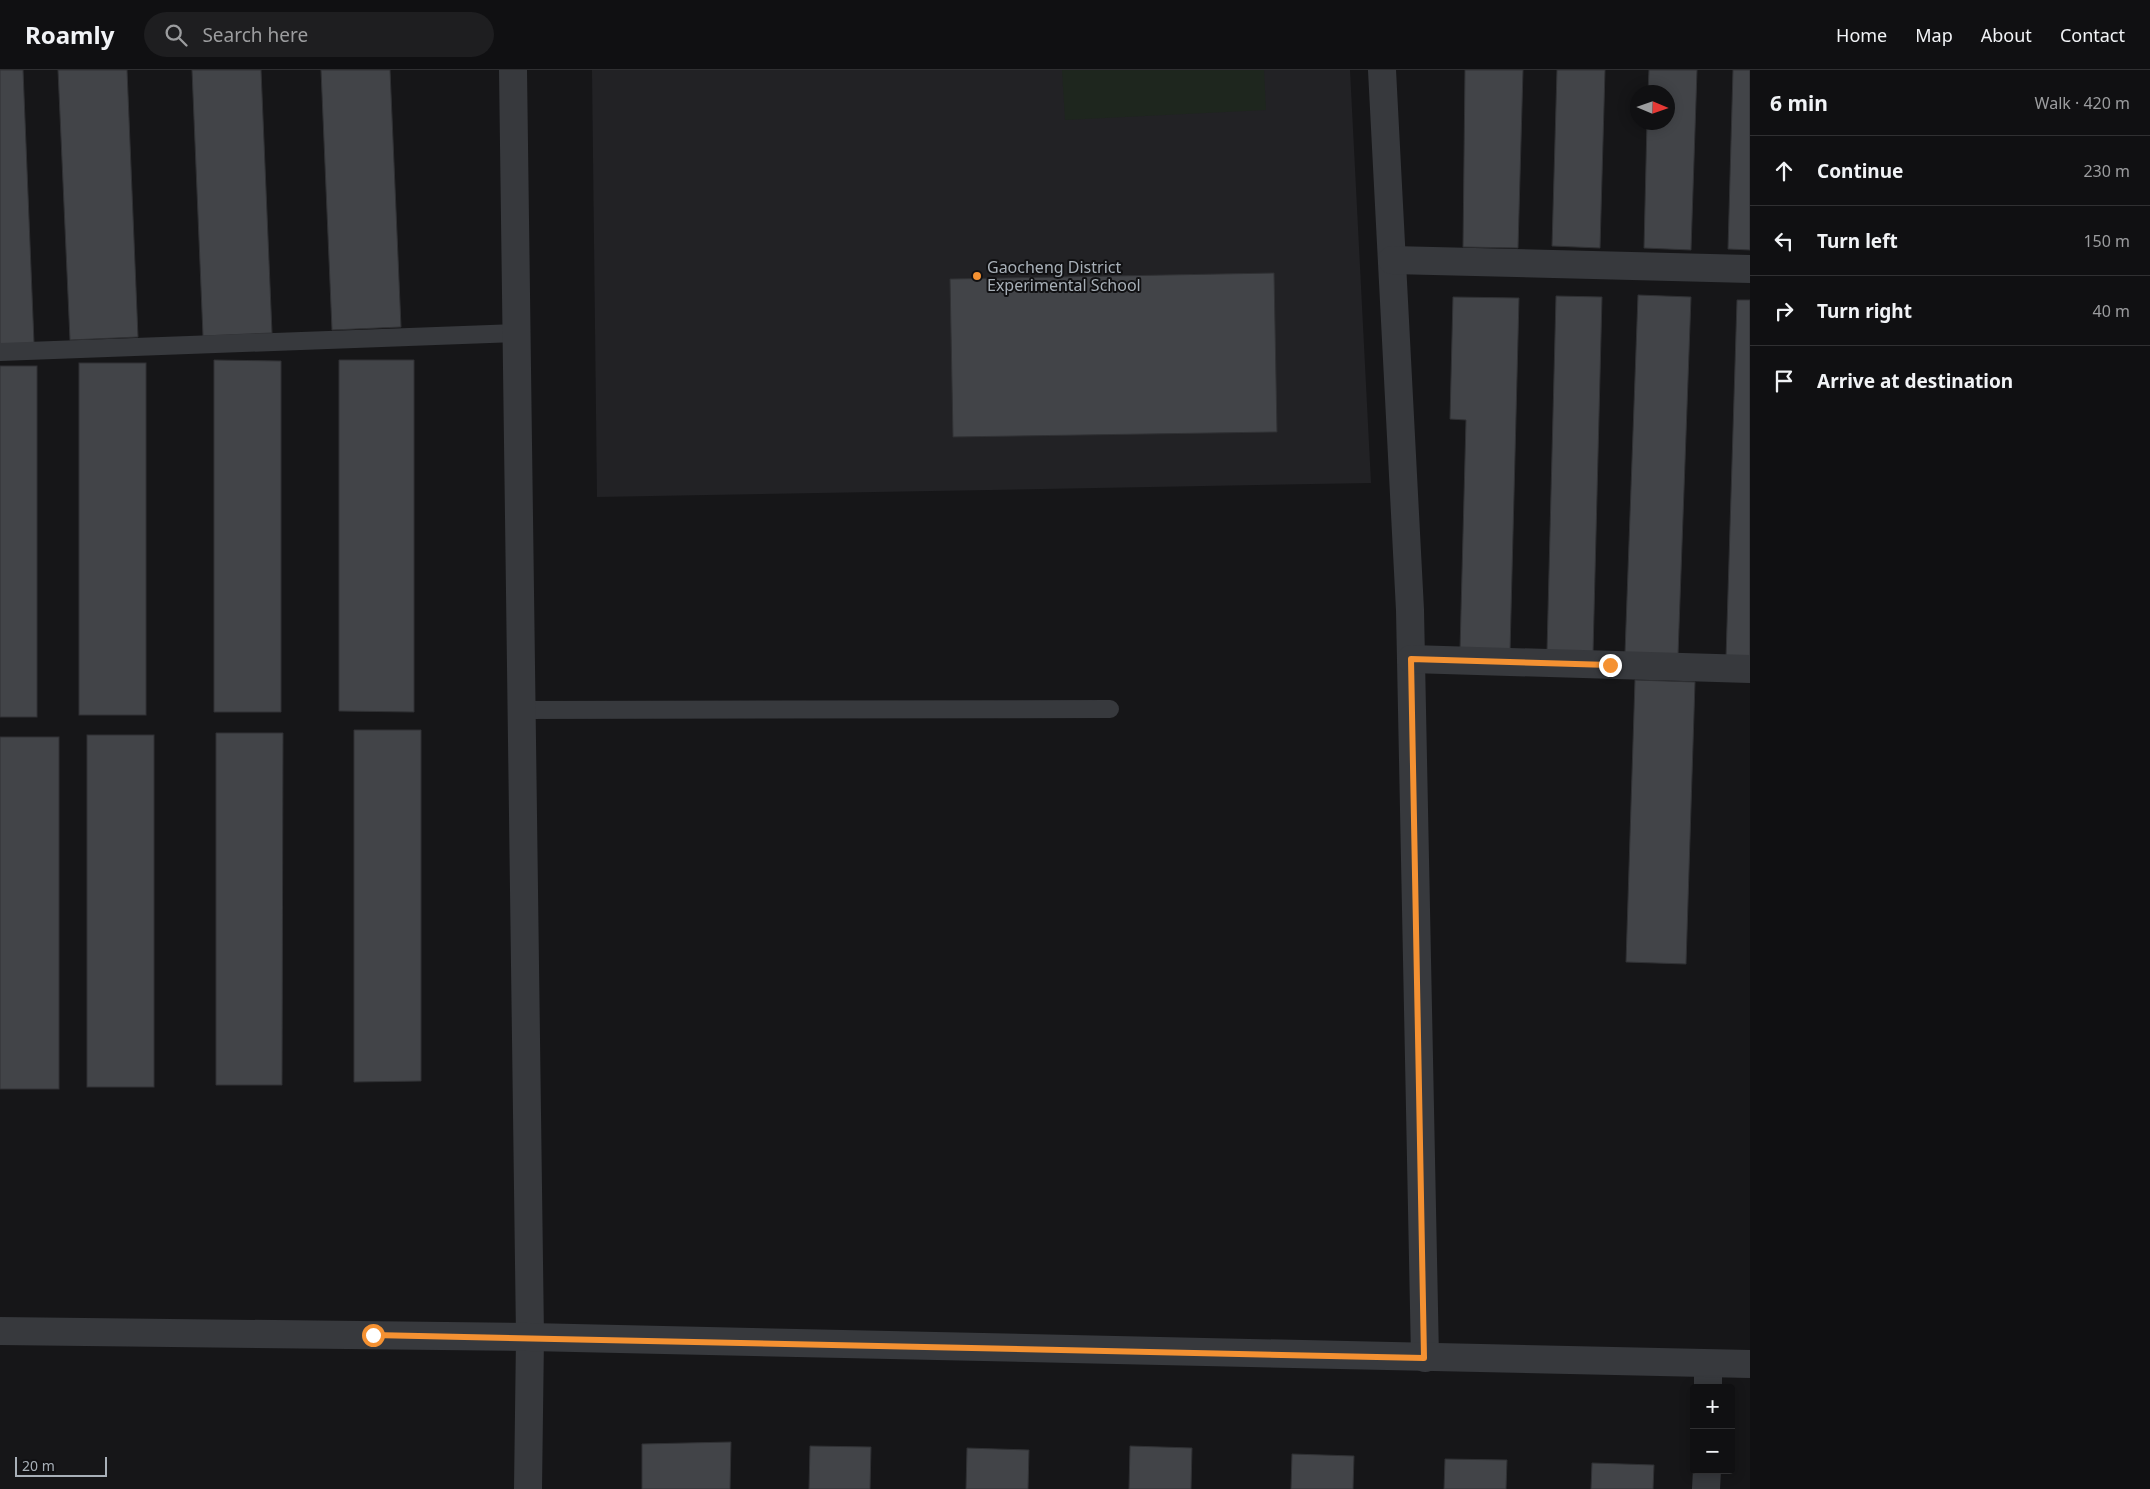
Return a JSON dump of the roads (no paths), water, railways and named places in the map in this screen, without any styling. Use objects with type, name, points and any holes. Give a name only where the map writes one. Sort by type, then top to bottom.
[{"type":"street","points":[[512,70],[530,1337],[528,1489]]},
{"type":"street","points":[[1382,70],[1411,659],[1424,1358]]},
{"type":"street","points":[[1392,260],[1750,269]]},
{"type":"street","points":[[1411,659],[1750,669]]},
{"type":"street","points":[[0,1331],[530,1337],[1424,1358],[1708,1376],[1750,1364]]},
{"type":"street","points":[[1706,1489],[1707,1474]]},
{"type":"lane","points":[[0,352],[516,334]]},
{"type":"lane","points":[[521,710],[1110,709]]},
{"type":"place","name":"Gaocheng District Experimental School","points":[[977,276]]}]
